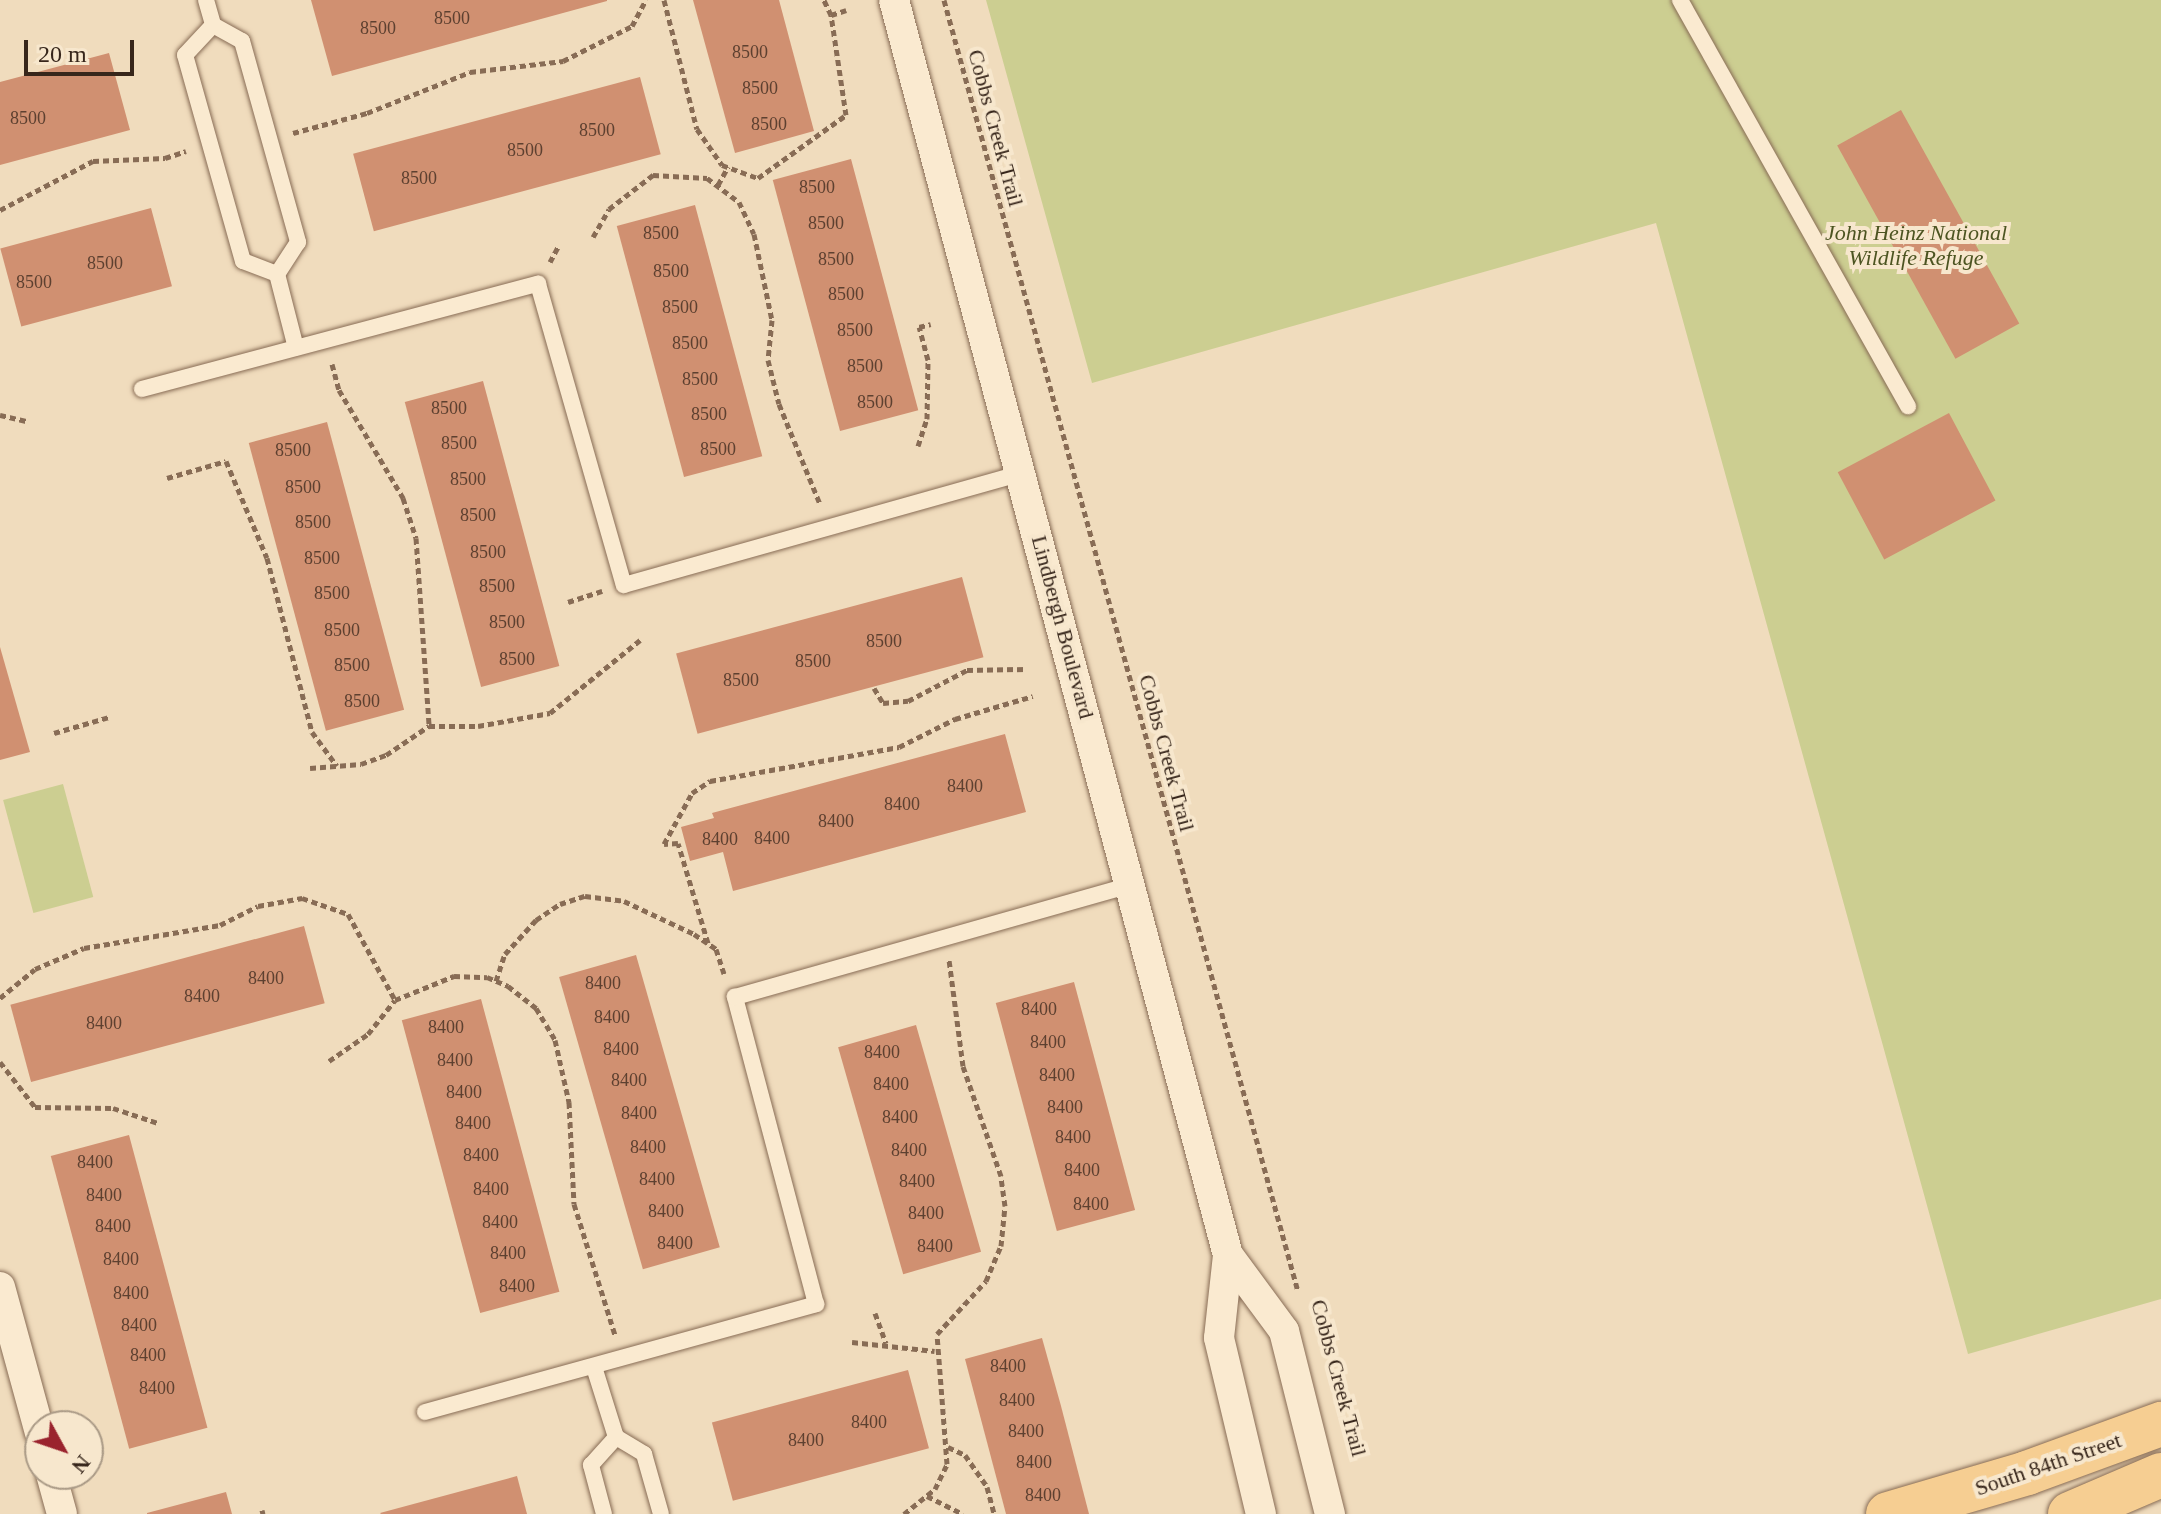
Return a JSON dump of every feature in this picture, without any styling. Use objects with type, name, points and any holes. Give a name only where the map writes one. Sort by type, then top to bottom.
[{"type":"main road","name":"South 84th Street","points":[[1888,1514],[2027,1473],[2161,1424]]},
{"type":"main road","points":[[2070,1514],[2161,1475]]},
{"type":"street","name":"Lindbergh Boulevard","points":[[894,0],[1023,473],[1228,1255],[1219,1338],[1261,1514]]},
{"type":"street","name":"Lindbergh Boulevard","points":[[1228,1255],[1284,1331],[1330,1514]]},
{"type":"street","points":[[0,1287],[34,1410]]},
{"type":"street","points":[[55,1490],[62,1514]]},
{"type":"lane","points":[[206,0],[213,25],[242,41],[298,242],[277,274],[296,348]]},
{"type":"lane","points":[[1680,0],[1908,406]]},
{"type":"lane","points":[[213,25],[185,55],[243,261],[277,274]]},
{"type":"lane","points":[[142,389],[538,284],[624,585],[1023,473]]},
{"type":"lane","points":[[425,1412],[816,1304],[735,997],[1131,885]]},
{"type":"lane","points":[[594,1367],[616,1437],[644,1454],[661,1514]]},
{"type":"lane","points":[[604,1514],[591,1465],[616,1437]]},
{"type":"path","points":[[316,127],[470,72],[563,61],[632,26],[646,0]]},
{"type":"path","points":[[664,0],[697,129],[728,167],[758,178],[846,115],[831,15],[824,0]]},
{"type":"path","name":"Cobbs Creek Trail","points":[[944,0],[1301,1300]]},
{"type":"path","points":[[831,15],[846,10]]},
{"type":"path","points":[[0,210],[93,161],[165,158]]},
{"type":"path","points":[[718,185],[728,167]]},
{"type":"path","points":[[593,237],[609,209],[653,175],[679,173],[718,185],[739,202],[754,234],[772,320],[768,360],[779,404],[811,474]]},
{"type":"path","points":[[918,446],[927,419],[928,360],[919,327],[931,324]]},
{"type":"path","points":[[339,390],[403,498],[416,538],[429,726]]},
{"type":"path","points":[[0,415],[27,421]]},
{"type":"path","points":[[167,478],[226,461],[267,558],[312,732],[337,766]]},
{"type":"path","points":[[310,768],[337,766],[386,755],[429,726],[478,726],[550,713],[640,640]]},
{"type":"path","points":[[874,688],[883,703],[908,701],[967,670],[1025,669]]},
{"type":"path","points":[[708,943],[678,843],[664,844],[692,793],[710,781],[838,762],[899,747],[955,719],[1033,696]]},
{"type":"path","points":[[54,733],[109,717]]},
{"type":"path","points":[[496,981],[505,954],[536,920],[560,904],[585,896],[624,901],[708,943],[716,949],[735,997]]},
{"type":"path","points":[[0,998],[35,969],[84,948],[220,925],[258,906],[302,898],[348,914],[395,1000]]},
{"type":"path","points":[[329,1061],[368,1034],[395,1000],[454,976],[496,981],[536,1008],[555,1040],[569,1102],[574,1204],[582,1243],[607,1303]]},
{"type":"path","points":[[904,1514],[927,1496],[947,1464],[948,1447],[935,1351],[937,1334],[986,1281],[1001,1246],[1005,1206],[1001,1176],[963,1066],[955,990]]},
{"type":"path","points":[[0,1062],[35,1107],[113,1108],[158,1123]]},
{"type":"path","points":[[875,1313],[886,1343]]},
{"type":"path","points":[[852,1342],[869,1348],[886,1343],[935,1351]]},
{"type":"path","points":[[948,1447],[965,1455],[987,1487],[994,1514]]},
{"type":"path","points":[[927,1496],[963,1514]]},
{"type":"green space","name":"John Heinz National Wildlife Refuge","points":[[986,0],[2161,0],[2161,1299],[1968,1354],[1656,223],[1092,383]]},
{"type":"green space","points":[[63,784],[93,897],[33,913],[3,800]]},
{"type":"building","points":[[311,0],[607,0],[607,1],[332,76]]},
{"type":"building","points":[[693,0],[779,0],[814,131],[735,153]]},
{"type":"building","points":[[109,53],[130,130],[0,165],[0,82]]},
{"type":"building","points":[[640,77],[661,154],[374,231],[353,154]]},
{"type":"building","points":[[1901,110],[2019,323],[1955,359],[1837,145]]},
{"type":"building","points":[[851,159],[918,410],[840,431],[773,180]]},
{"type":"building","points":[[695,205],[762,456],[684,477],[617,226]]},
{"type":"building","points":[[151,208],[172,286],[21,327],[0,248]]},
{"type":"building","points":[[483,381],[559,666],[481,687],[405,402]]},
{"type":"building","points":[[1949,413],[1995,500],[1884,560],[1838,472]]},
{"type":"building","points":[[327,422],[404,710],[326,731],[249,443]]},
{"type":"building","points":[[962,577],[983,657],[698,734],[676,654]]},
{"type":"building","points":[[0,647],[30,752],[0,760]]},
{"type":"building","points":[[1005,734],[1026,812],[733,891],[723,852],[690,861],[681,827],[714,818],[712,813]]},
{"type":"building","points":[[304,926],[325,1003],[31,1082],[10,1005]]},
{"type":"building","points":[[636,955],[720,1247],[643,1269],[559,977]]},
{"type":"building","points":[[1074,982],[1135,1210],[1057,1231],[996,1003]]},
{"type":"building","points":[[481,999],[559,1292],[480,1313],[402,1020]]},
{"type":"building","points":[[916,1025],[981,1252],[903,1274],[838,1047]]},
{"type":"building","points":[[129,1135],[207,1428],[129,1449],[51,1156]]},
{"type":"building","points":[[1042,1338],[1089,1514],[1006,1514],[965,1359]]},
{"type":"building","points":[[908,1370],[929,1448],[733,1501],[712,1423]]},
{"type":"building","points":[[517,1476],[527,1514],[380,1513]]},
{"type":"building","points":[[226,1492],[232,1514],[147,1514],[147,1513]]}]
